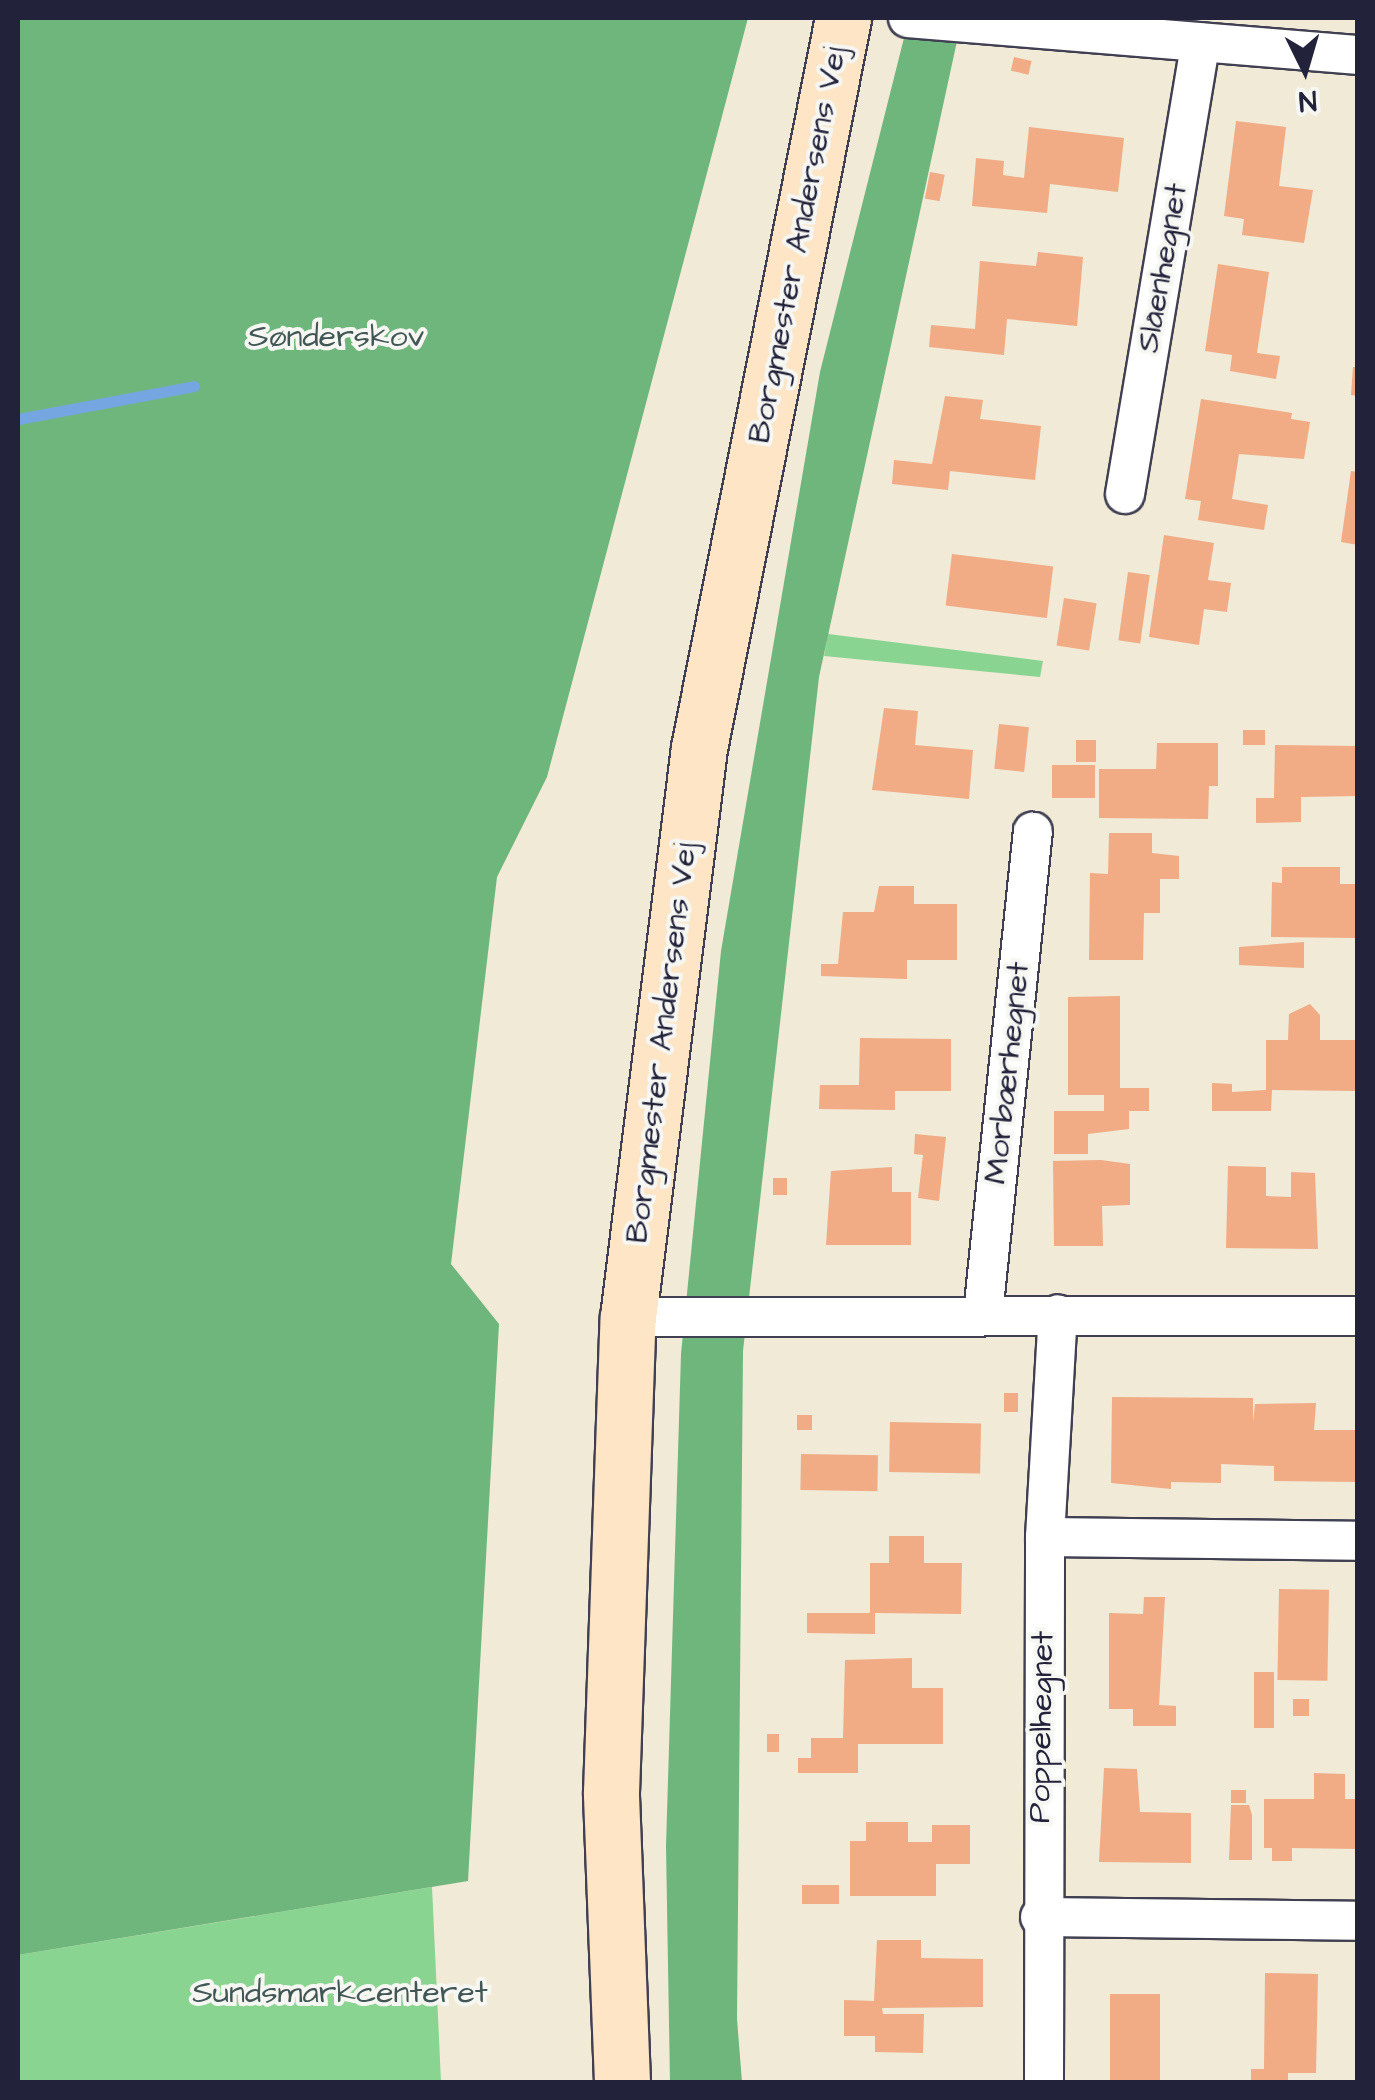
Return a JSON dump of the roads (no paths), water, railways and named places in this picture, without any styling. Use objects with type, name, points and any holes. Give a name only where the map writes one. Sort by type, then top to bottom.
[{"type":"street","name":"Borgmester Andersens Vej","points":[[622,2082],[611,1792],[628,1316],[699,748],[843,18]]},
{"type":"street","points":[[908,18],[1201,42],[1291,34],[1358,55]]},
{"type":"street","name":"Slåenhegnet","points":[[1125,494],[1201,42]]},
{"type":"street","name":"Morbærhegnet","points":[[983,1314],[1033,832]]},
{"type":"street","name":"Poppelhegnet","points":[[1044,2082],[1040,1917],[1045,1536],[1058,1314]]},
{"type":"street","points":[[628,1316],[1358,1316]]},
{"type":"street","points":[[1045,1536],[1358,1541]]},
{"type":"street","points":[[1040,1917],[1358,1921]]},
{"type":"waterway","points":[[18,419],[194,386]]},
{"type":"park label","name":"Sønderskov","points":[[336,337]]},
{"type":"park label","name":"Sundsmarkcenteret","points":[[340,1993]]}]
